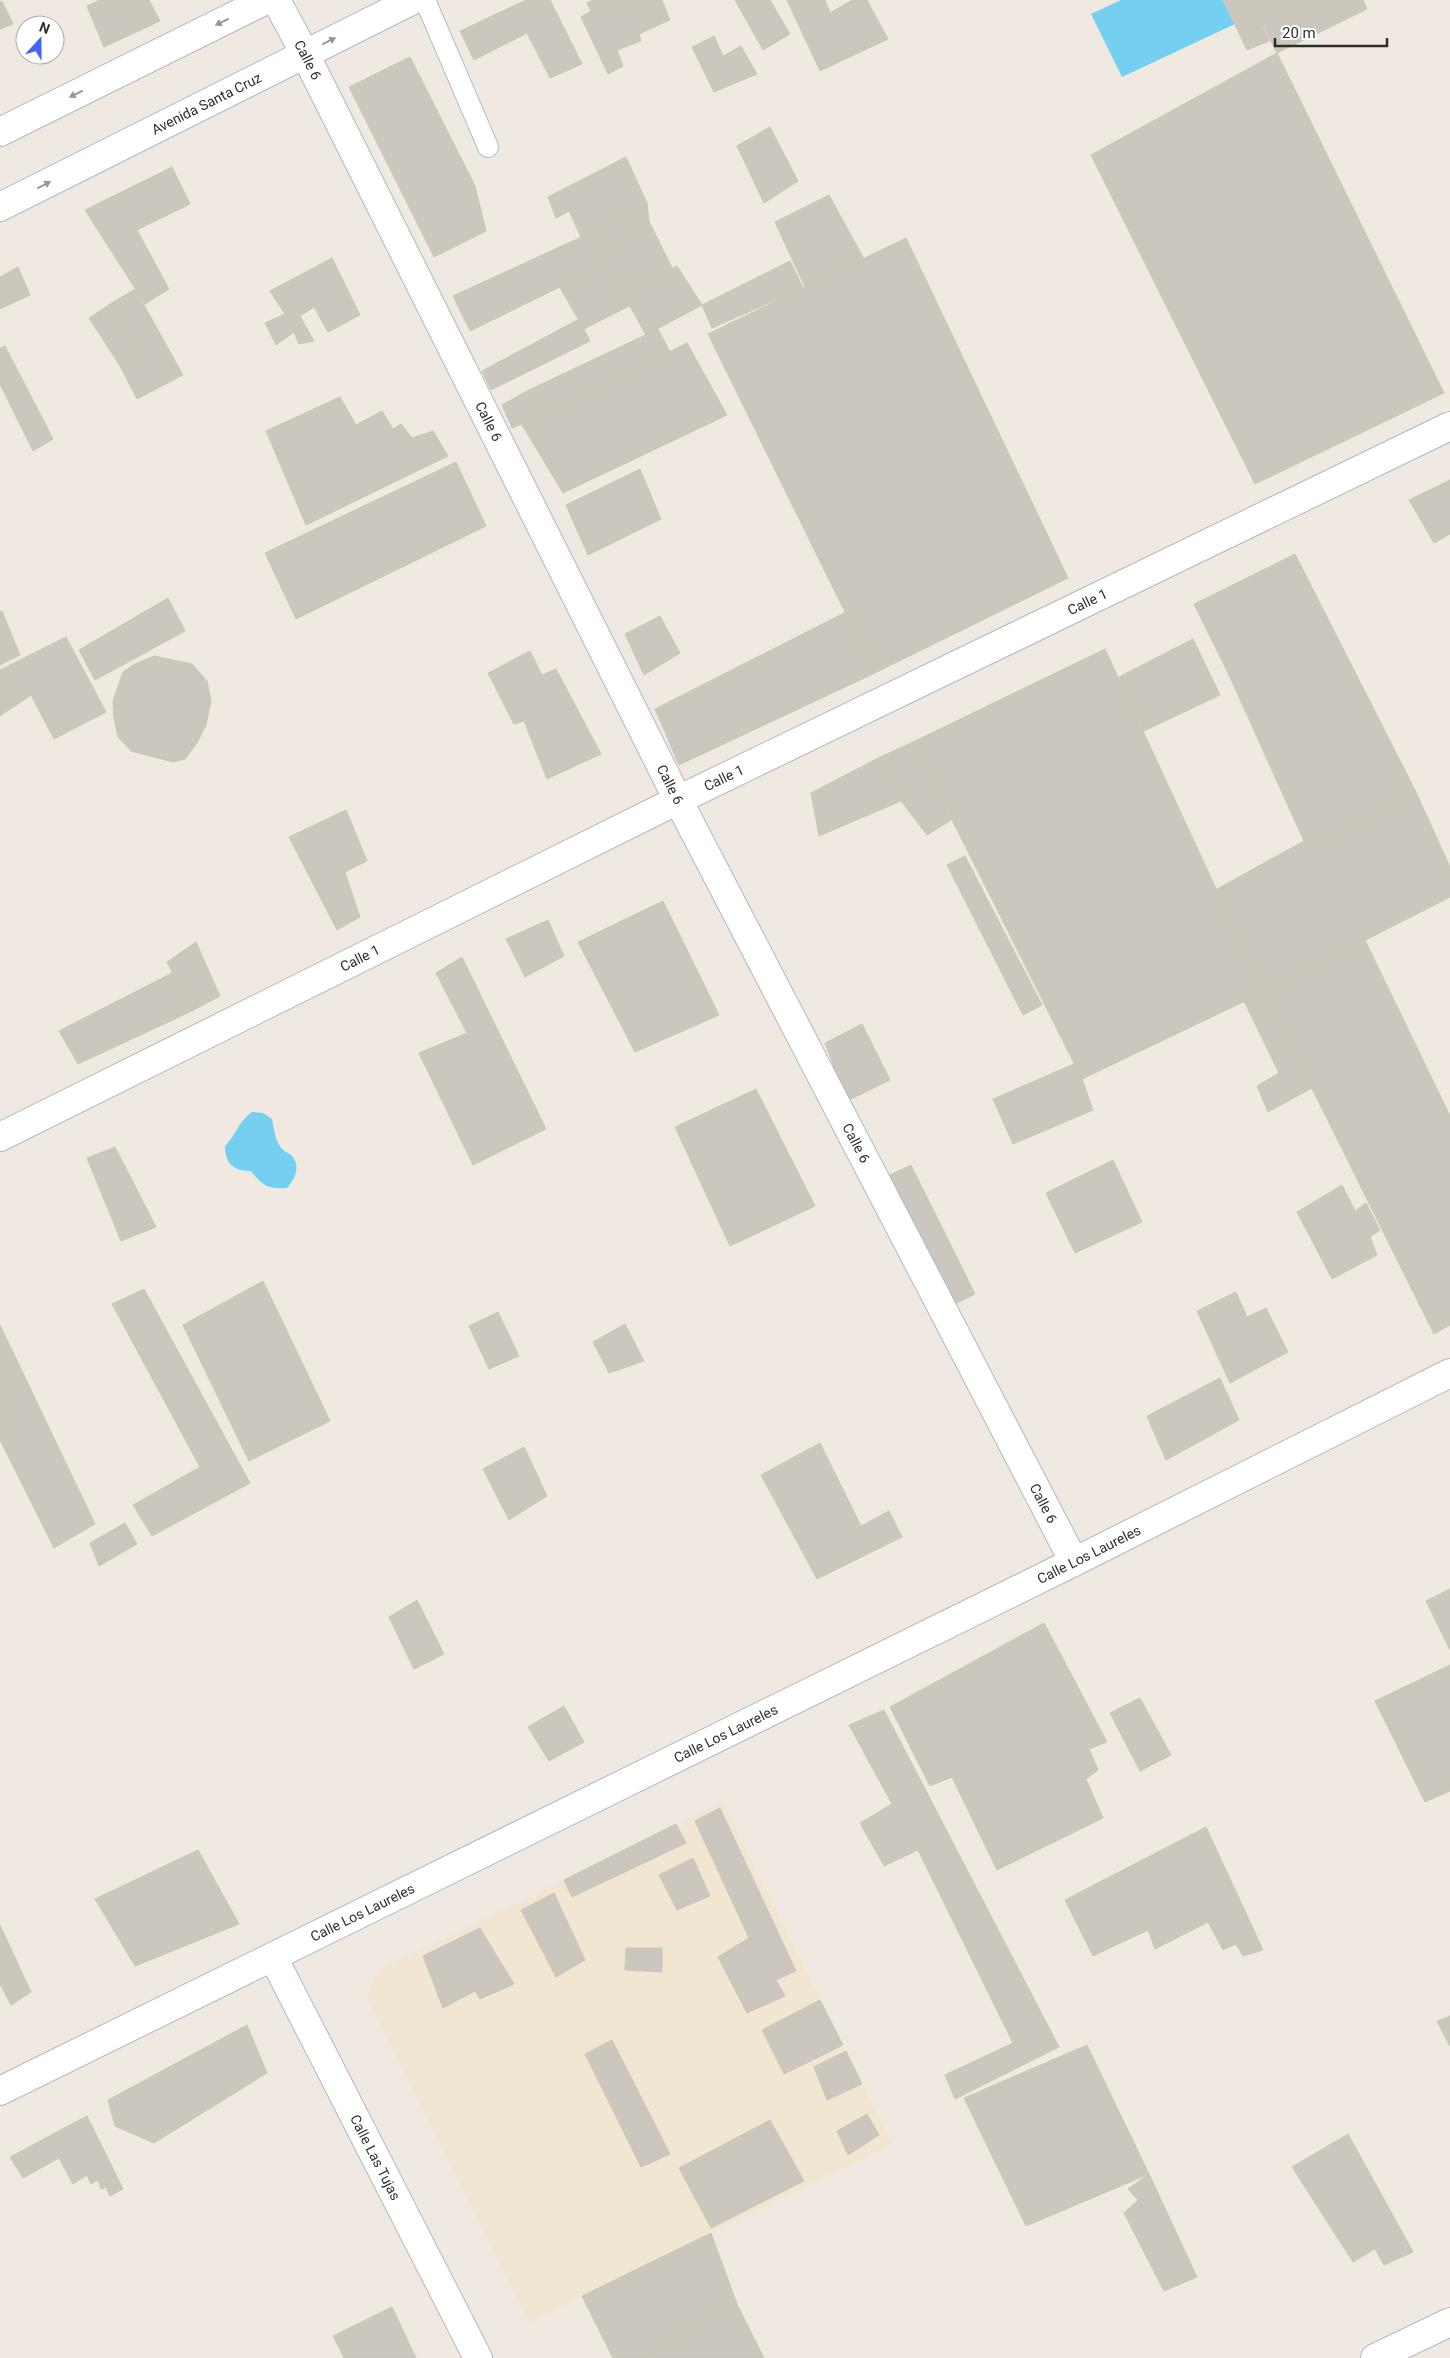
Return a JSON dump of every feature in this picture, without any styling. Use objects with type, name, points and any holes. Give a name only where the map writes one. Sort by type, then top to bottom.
[{"type":"street","points":[[0,132],[266,0]]},
{"type":"street","name":"Calle 6","points":[[276,0],[305,54],[678,800],[1074,1562]]},
{"type":"street","name":"Avenida Santa Cruz","points":[[0,207],[413,0]]},
{"type":"street","name":"Calle 1","points":[[0,1137],[678,800],[1450,426]]},
{"type":"street","name":"Calle Los Laureles","points":[[0,2091],[1074,1562],[1450,1373]]},
{"type":"street","name":"Calle Las Tujas","points":[[273,1957],[478,2358]]},
{"type":"street","points":[[1375,2358],[1450,2322]]},
{"type":"lane","points":[[425,0],[488,147]]},
{"type":"shaded area","points":[[722,1802],[892,2144],[529,2322],[367,1998],[377,1972]]},
{"type":"water","points":[[1121,0],[1223,0],[1235,24],[1122,77],[1091,14]]},
{"type":"water","points":[[252,1112],[263,1113],[272,1119],[275,1135],[280,1146],[295,1160],[296,1172],[287,1188],[266,1186],[251,1171],[235,1168],[228,1161],[225,1146]]},
{"type":"building","points":[[100,0],[149,0],[160,21],[104,47],[87,6]]},
{"type":"building","points":[[526,0],[550,0],[582,64],[550,78],[527,33],[474,60],[460,31]]},
{"type":"building","points":[[594,0],[662,0],[670,20],[639,34],[641,41],[617,50],[623,66],[608,74],[581,17],[591,11],[587,3]]},
{"type":"building","points":[[735,0],[770,0],[790,34],[763,50]]},
{"type":"building","points":[[787,0],[825,0],[830,13],[852,0],[867,0],[888,39],[820,71]]},
{"type":"building","points":[[1223,0],[1250,0],[1269,41],[1247,50]]},
{"type":"building","points":[[1250,0],[1363,0],[1367,9],[1277,53]]},
{"type":"building","points":[[2,1],[13,24],[0,29],[0,2]]},
{"type":"building","points":[[714,36],[723,56],[741,46],[757,74],[714,92],[692,47]]},
{"type":"building","points":[[1277,53],[1444,393],[1255,484],[1091,155]]},
{"type":"building","points":[[410,57],[475,186],[486,231],[434,257],[349,87]]},
{"type":"building","points":[[770,127],[798,181],[764,203],[737,146]]},
{"type":"building","points":[[626,157],[647,203],[581,237],[569,211],[556,218],[548,197]]},
{"type":"building","points":[[172,167],[190,204],[137,230],[169,289],[145,304],[85,210]]},
{"type":"building","points":[[829,195],[864,259],[805,287],[775,222]]},
{"type":"building","points":[[647,203],[649,221],[622,233],[628,241],[603,254],[590,233]]},
{"type":"building","points":[[649,221],[672,268],[621,290],[605,265],[603,254],[628,241],[622,233]]},
{"type":"building","points":[[590,233],[603,254],[605,265],[470,331],[453,296]]},
{"type":"building","points":[[906,238],[1068,578],[875,673],[708,334]]},
{"type":"building","points":[[332,258],[360,315],[328,332],[314,307],[300,316],[314,341],[299,344],[294,332],[276,345],[265,323],[285,314],[270,291]]},
{"type":"building","points":[[790,261],[803,288],[712,328],[702,305]]},
{"type":"building","points":[[605,265],[631,305],[584,329],[559,286]]},
{"type":"building","points":[[677,266],[702,305],[646,335],[621,290]]},
{"type":"building","points":[[18,267],[30,295],[0,309],[0,277]]},
{"type":"building","points":[[135,289],[183,375],[137,399],[120,366],[137,358],[110,304]]},
{"type":"building","points":[[110,304],[137,358],[120,366],[89,318]]},
{"type":"building","points":[[579,319],[590,341],[491,390],[482,371]]},
{"type":"building","points":[[658,329],[670,352],[538,417],[527,391]]},
{"type":"building","points":[[687,343],[727,415],[563,493],[522,425]]},
{"type":"building","points":[[5,346],[53,439],[33,451],[0,384],[0,348]]},
{"type":"building","points":[[527,391],[538,417],[512,428],[502,405]]},
{"type":"building","points":[[340,397],[356,425],[382,411],[393,429],[401,424],[412,438],[433,431],[448,456],[306,525],[266,431]]},
{"type":"building","points":[[456,462],[486,526],[296,619],[265,553]]},
{"type":"building","points":[[640,469],[661,519],[588,555],[566,505]]},
{"type":"building","points":[[1450,480],[1450,534],[1434,543],[1409,500]]},
{"type":"building","points":[[1295,554],[1416,792],[1308,850],[1229,675],[1194,604]]},
{"type":"building","points":[[168,598],[185,631],[95,680],[79,650]]},
{"type":"building","points":[[2,611],[20,655],[0,665],[0,612]]},
{"type":"building","points":[[846,612],[875,673],[679,765],[655,709]]},
{"type":"building","points":[[660,616],[680,653],[644,675],[625,634]]},
{"type":"building","points":[[66,637],[106,712],[54,739],[31,695],[0,716],[0,670]]},
{"type":"building","points":[[1193,639],[1220,695],[1144,731],[1119,677]]},
{"type":"building","points":[[1105,649],[1264,992],[1082,1079],[913,742]]},
{"type":"building","points":[[530,651],[542,675],[556,669],[601,754],[547,779],[524,721],[514,724],[488,673]]},
{"type":"building","points":[[154,656],[192,664],[207,681],[211,701],[206,725],[197,743],[185,759],[173,762],[131,751],[118,737],[114,718],[113,701],[123,672],[133,665]]},
{"type":"building","points":[[913,742],[951,820],[927,835],[901,801],[882,756]]},
{"type":"building","points":[[882,756],[901,801],[819,836],[811,793]]},
{"type":"building","points":[[1416,792],[1450,867],[1450,897],[1264,992],[1217,889],[1304,841],[1308,850]]},
{"type":"building","points":[[346,810],[367,861],[345,872],[360,917],[337,930],[289,837]]},
{"type":"building","points":[[965,856],[1042,1005],[1023,1015],[947,865]]},
{"type":"building","points":[[663,901],[719,1015],[635,1052],[578,942]]},
{"type":"building","points":[[548,920],[564,956],[525,977],[506,939]]},
{"type":"building","points":[[1365,940],[1450,1116],[1450,1325],[1434,1334],[1264,992]]},
{"type":"building","points":[[196,942],[220,996],[192,1011],[167,962]]},
{"type":"building","points":[[462,957],[546,1129],[473,1165],[419,1053],[467,1033],[436,973]]},
{"type":"building","points":[[172,973],[192,1011],[78,1064],[59,1031]]},
{"type":"building","points":[[1264,992],[1312,1088],[1268,1112],[1257,1086],[1279,1073],[1244,1001]]},
{"type":"building","points":[[862,1024],[890,1080],[847,1101],[825,1043]]},
{"type":"building","points":[[1074,1064],[1082,1079],[1093,1110],[1013,1144],[993,1099]]},
{"type":"building","points":[[756,1089],[815,1206],[730,1246],[675,1127]]},
{"type":"building","points":[[115,1147],[156,1227],[121,1241],[87,1158]]},
{"type":"building","points":[[1113,1160],[1142,1222],[1075,1253],[1046,1193]]},
{"type":"building","points":[[911,1165],[975,1294],[953,1305],[888,1176]]},
{"type":"building","points":[[1342,1185],[1355,1211],[1366,1203],[1380,1230],[1370,1237],[1377,1255],[1332,1279],[1297,1212]]},
{"type":"building","points":[[263,1281],[330,1421],[249,1461],[183,1325]]},
{"type":"building","points":[[144,1289],[250,1483],[152,1536],[133,1505],[200,1467],[112,1304]]},
{"type":"building","points":[[1236,1292],[1247,1317],[1266,1308],[1288,1352],[1230,1383],[1197,1311]]},
{"type":"building","points":[[498,1312],[519,1356],[489,1369],[469,1326]]},
{"type":"building","points":[[625,1324],[644,1361],[609,1373],[593,1342]]},
{"type":"building","points":[[0,1325],[95,1524],[54,1548],[0,1440]]},
{"type":"building","points":[[1220,1378],[1239,1420],[1166,1460],[1147,1416]]},
{"type":"building","points":[[820,1443],[861,1526],[889,1511],[902,1537],[817,1579],[761,1475]]},
{"type":"building","points":[[524,1447],[547,1496],[509,1520],[483,1469]]},
{"type":"building","points":[[125,1523],[137,1544],[99,1566],[90,1543]]},
{"type":"building","points":[[1450,1589],[1450,1650],[1426,1601]]},
{"type":"building","points":[[417,1600],[444,1654],[414,1669],[389,1617]]},
{"type":"building","points":[[1044,1623],[1107,1742],[1089,1749],[1098,1770],[1086,1779],[1103,1818],[997,1870],[952,1777],[930,1786],[890,1707]]},
{"type":"building","points":[[1450,1665],[1450,1791],[1425,1802],[1375,1701]]},
{"type":"building","points":[[1140,1698],[1171,1755],[1140,1771],[1110,1713]]},
{"type":"building","points":[[564,1706],[584,1742],[549,1761],[528,1727]]},
{"type":"building","points":[[884,1710],[1059,2047],[955,2099],[945,2075],[1013,2043],[918,1850],[884,1866],[860,1823],[892,1804],[849,1725]]},
{"type":"building","points":[[720,1808],[796,1971],[776,1980],[785,1996],[747,2013],[718,1957],[749,1938],[695,1821]]},
{"type":"building","points":[[676,1824],[686,1843],[572,1897],[564,1880]]},
{"type":"building","points":[[1206,1827],[1263,1950],[1243,1956],[1236,1944],[1223,1950],[1208,1922],[1155,1949],[1148,1930],[1093,1956],[1065,1900]]},
{"type":"building","points":[[198,1850],[239,1924],[135,1966],[95,1899]]},
{"type":"building","points":[[693,1858],[710,1896],[677,1910],[659,1875]]},
{"type":"building","points":[[554,1893],[585,1960],[556,1977],[521,1910]]},
{"type":"building","points":[[0,1925],[31,1992],[11,2005],[0,1984]]},
{"type":"building","points":[[480,1928],[514,1984],[480,1999],[475,1991],[443,2008],[423,1956]]},
{"type":"building","points":[[626,1948],[662,1948],[662,1972],[625,1970]]},
{"type":"building","points":[[820,2000],[843,2045],[784,2074],[762,2030]]},
{"type":"building","points":[[1450,2016],[1450,2046],[1437,2021]]},
{"type":"building","points":[[247,2025],[267,2073],[154,2143],[115,2126],[108,2100]]},
{"type":"building","points":[[612,2040],[670,2154],[641,2167],[585,2054]]},
{"type":"building","points":[[1087,2045],[1149,2174],[1026,2226],[964,2098]]},
{"type":"building","points":[[846,2051],[862,2084],[827,2100],[814,2067]]},
{"type":"building","points":[[867,2114],[879,2135],[848,2155],[837,2131]]},
{"type":"building","points":[[87,2116],[123,2189],[110,2196],[106,2187],[101,2189],[98,2180],[91,2184],[87,2175],[73,2184],[59,2158],[23,2178],[10,2157]]},
{"type":"building","points":[[770,2120],[804,2181],[711,2228],[679,2168]]},
{"type":"building","points":[[1348,2134],[1413,2252],[1384,2265],[1375,2249],[1353,2262],[1292,2167]]},
{"type":"building","points":[[1149,2174],[1197,2277],[1164,2291],[1124,2213],[1138,2200],[1128,2189]]},
{"type":"building","points":[[711,2233],[737,2304],[643,2358],[613,2358],[582,2296]]},
{"type":"building","points":[[737,2304],[764,2358],[643,2358]]},
{"type":"building","points":[[392,2307],[416,2358],[344,2358],[333,2336]]}]
